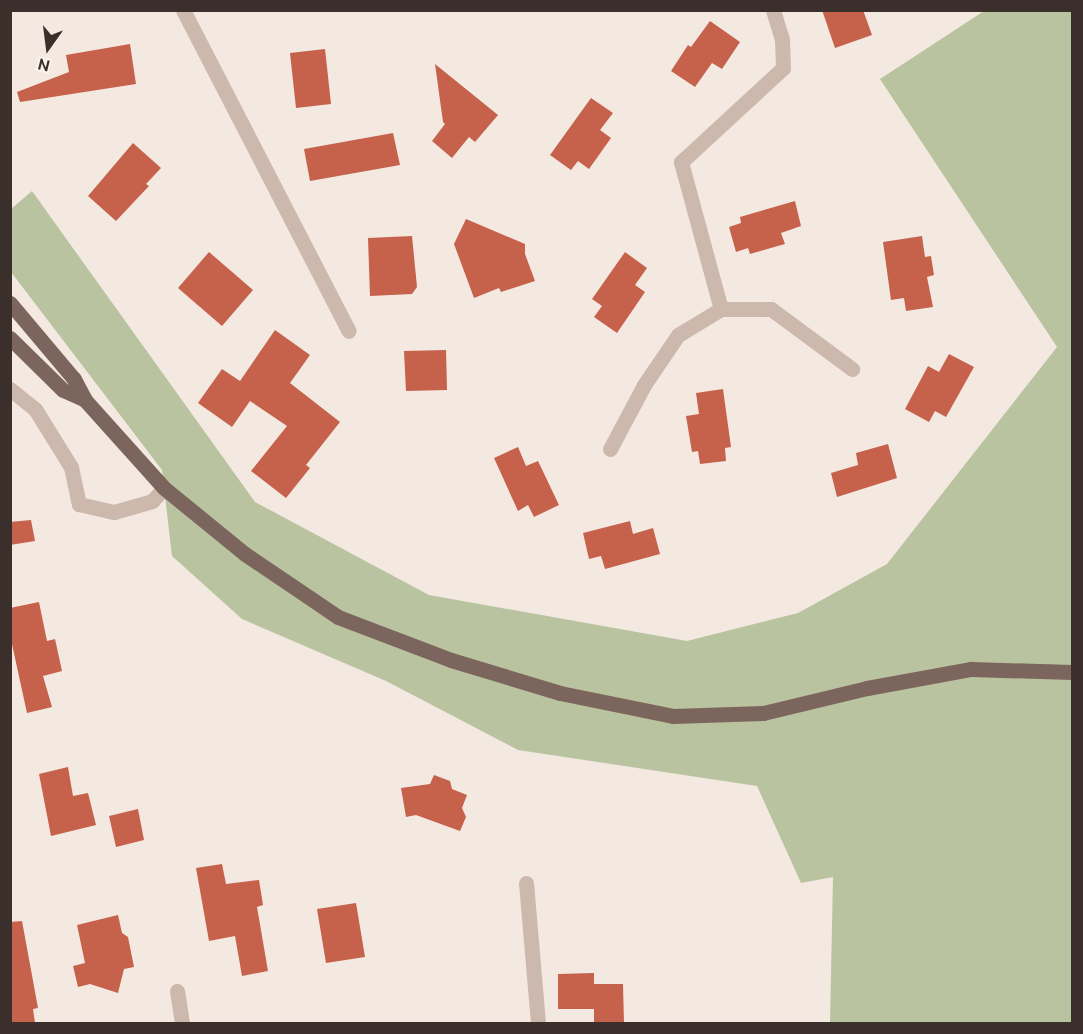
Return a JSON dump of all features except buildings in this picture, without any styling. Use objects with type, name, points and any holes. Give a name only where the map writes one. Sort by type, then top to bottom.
[{"type":"main road","points":[[10,303],[74,379],[85,400],[164,488],[244,554],[338,617],[451,660],[560,693],[673,716],[763,713],[867,688],[971,669],[1072,672]]},
{"type":"main road","points":[[10,338],[63,390],[85,400]]},
{"type":"street","points":[[183,10],[349,331]]},
{"type":"street","points":[[721,309],[681,162],[783,68],[782,39],[773,10]]},
{"type":"street","points":[[610,449],[644,385],[678,335],[721,309],[771,309],[852,369]]},
{"type":"street","points":[[10,389],[35,409],[71,467],[79,504],[114,512],[152,501],[164,488]]},
{"type":"street","points":[[526,883],[538,1023]]},
{"type":"street","points":[[177,991],[182,1023]]},
{"type":"green space","points":[[984,11],[1072,11],[1072,1023],[830,1023],[833,877],[801,883],[757,786],[518,750],[386,681],[242,619],[172,556],[162,470],[11,272],[11,209],[32,191],[255,502],[429,595],[687,641],[798,613],[887,564],[1057,347],[880,79]]}]
